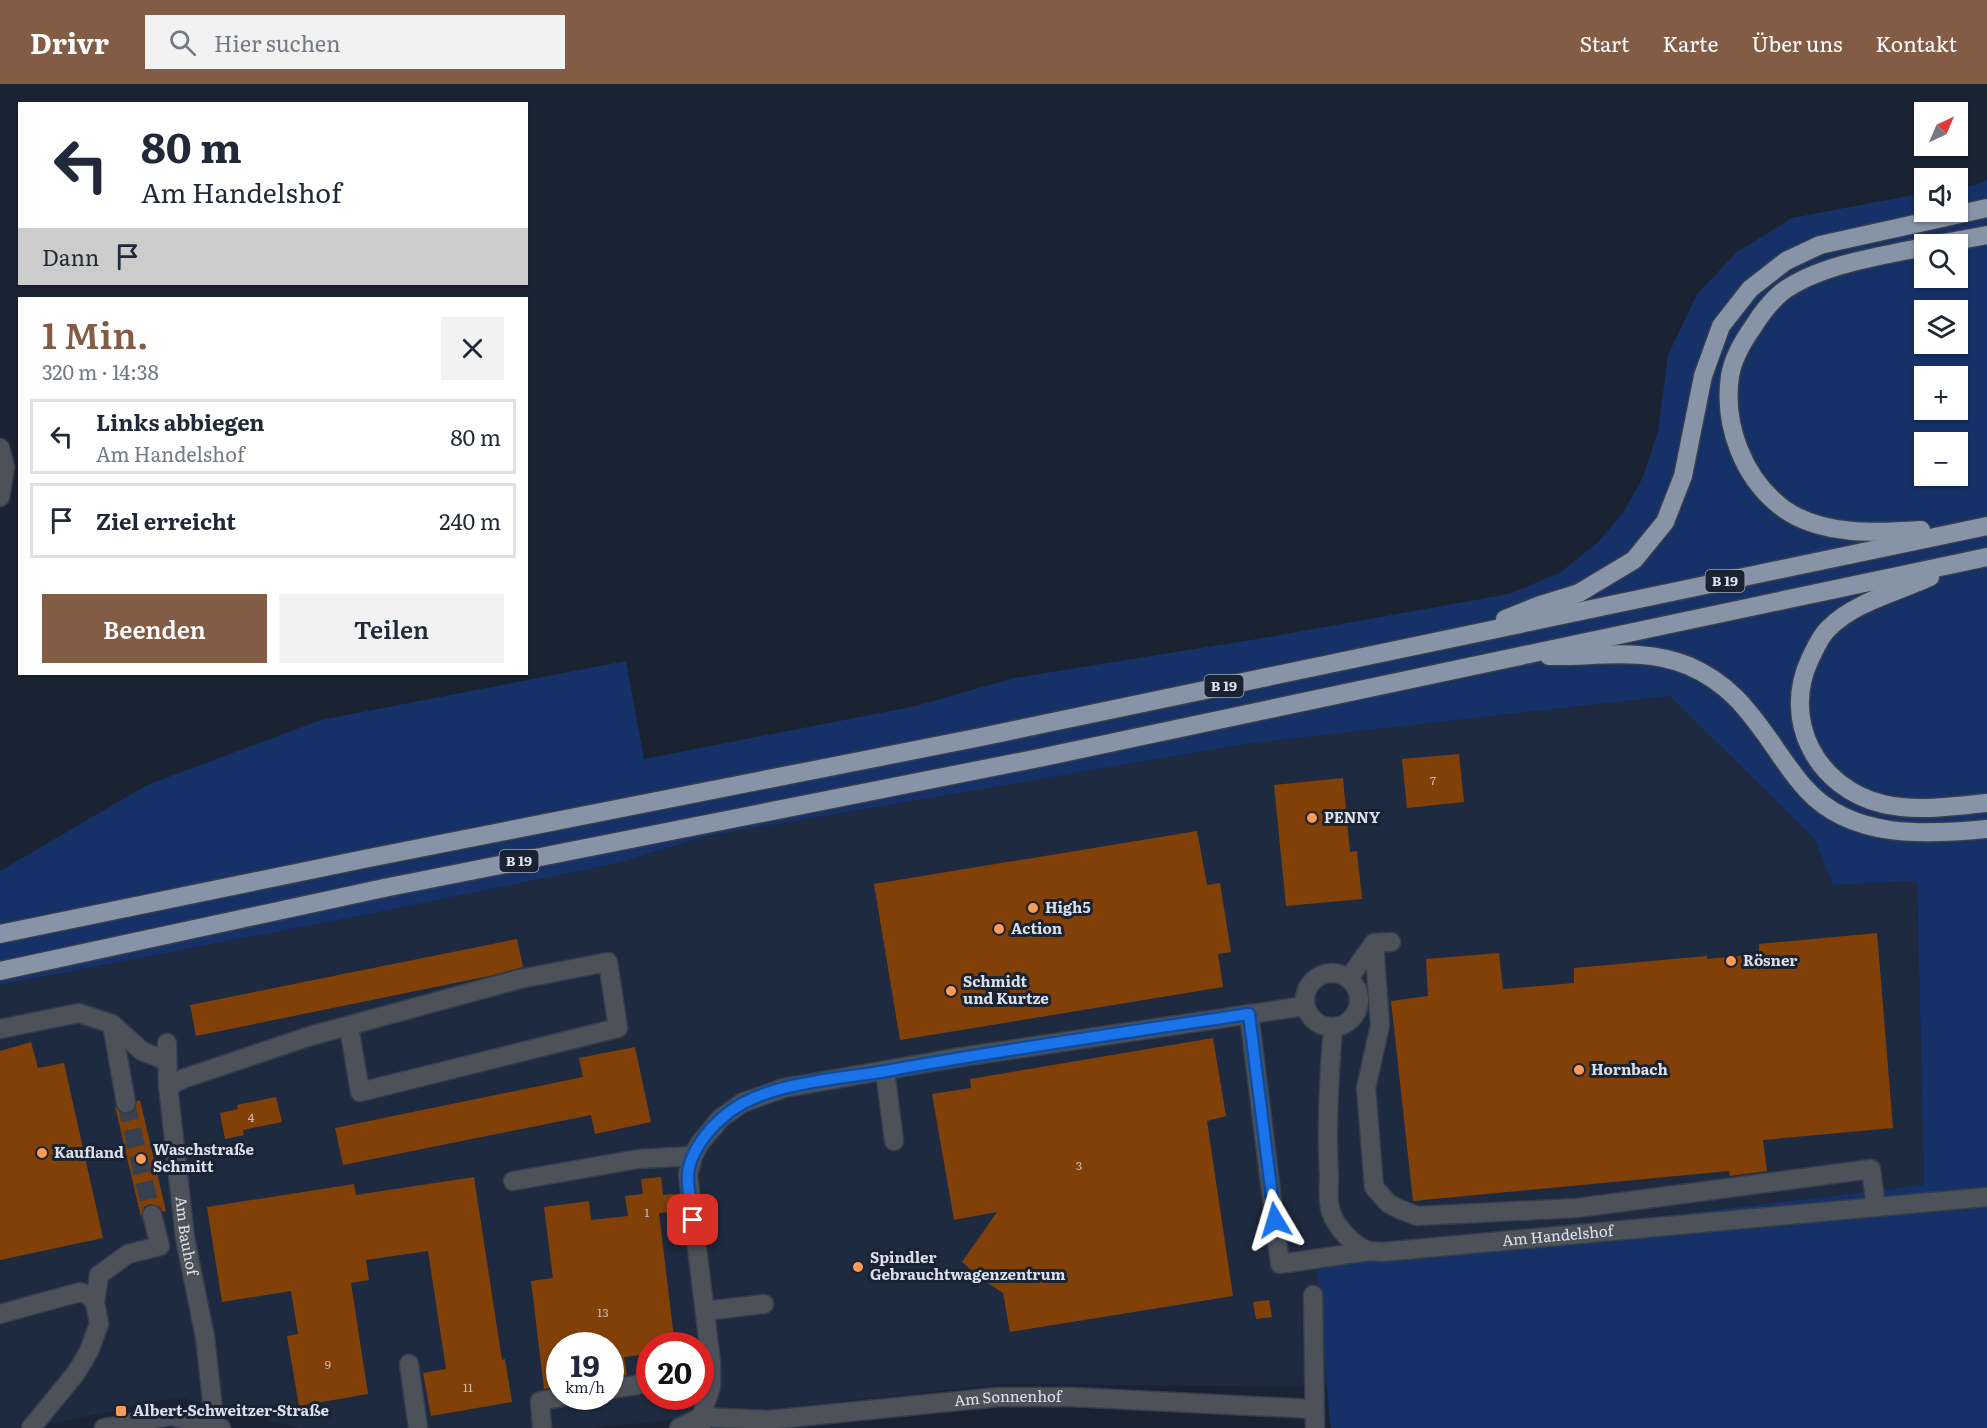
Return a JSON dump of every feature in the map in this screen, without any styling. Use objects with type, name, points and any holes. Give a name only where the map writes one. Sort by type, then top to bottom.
[{"type":"highway","points":[[1468,636],[1540,605],[1579,593],[1634,560],[1665,522],[1683,476],[1703,376],[1721,327],[1750,289],[1786,261],[1820,245],[1987,208]]},
{"type":"highway","points":[[1968,238],[1987,235]]},
{"type":"highway","points":[[1914,249],[1878,256],[1810,275],[1782,292],[1763,310],[1741,345],[1730,374],[1728,402],[1733,435],[1744,462],[1761,488],[1784,509],[1829,528],[1868,534],[1985,526]]},
{"type":"highway","name":"B 19","points":[[0,934],[981,737],[1985,526]]},
{"type":"highway","name":"B 19","points":[[0,971],[384,888],[1039,758],[1987,557]]},
{"type":"highway","points":[[1964,562],[1857,608],[1828,628],[1806,668],[1799,699],[1802,726],[1812,754],[1831,777],[1854,793],[1881,804],[1906,808],[1987,803]]},
{"type":"highway","points":[[1517,655],[1580,657],[1630,653],[1658,657],[1688,666],[1735,695],[1808,791],[1824,805],[1842,816],[1883,830],[1921,833],[1987,829]]},
{"type":"street","points":[[0,448],[5,467],[0,497]]},
{"type":"street","points":[[1349,978],[1383,942],[1380,1025],[1366,1088],[1374,1187],[1389,1203],[1399,1209],[1417,1216],[1577,1208],[1871,1169],[1876,1207]]},
{"type":"street","points":[[168,1086],[185,1078],[310,1036],[520,979],[608,962],[618,1028],[360,1092],[349,1027]]},
{"type":"street","points":[[1336,972],[1349,978],[1357,988],[1360,1001],[1356,1014],[1346,1024],[1333,1028],[1321,1025],[1311,1017],[1305,1006],[1305,993],[1311,981],[1323,973],[1336,972]]},
{"type":"street","points":[[705,1332],[705,1311],[688,1174],[693,1156],[700,1143],[721,1118],[742,1103],[784,1088],[955,1058],[1305,1006]]},
{"type":"street","points":[[0,1029],[79,1013],[112,1023],[126,1103]]},
{"type":"street","name":"Am Handelshof","points":[[1249,1014],[1280,1264],[1369,1251],[1382,1252],[1582,1235],[1987,1197]]},
{"type":"street","name":"Am Bauhof","points":[[112,1023],[142,1052],[167,1052],[168,1086],[185,1238],[205,1337],[217,1427]]},
{"type":"street","points":[[1333,1028],[1329,1072],[1330,1210],[1336,1223],[1346,1234],[1356,1244],[1369,1251]]},
{"type":"street","points":[[885,1071],[894,1142]]},
{"type":"street","points":[[513,1181],[638,1159],[693,1156]]},
{"type":"street","points":[[1577,1208],[1582,1235]]},
{"type":"street","points":[[31,1428],[76,1373],[89,1352],[99,1324],[95,1302],[99,1275],[128,1254],[160,1246],[152,1215]]},
{"type":"street","points":[[0,1314],[80,1292],[88,1295],[95,1302]]},
{"type":"street","points":[[1313,1295],[1316,1428]]},
{"type":"street","points":[[705,1311],[764,1304]]},
{"type":"street","points":[[409,1364],[418,1428]]},
{"type":"street","name":"Am Sonnenhof","points":[[701,1422],[768,1420],[998,1397],[1072,1397],[1314,1409]]},
{"type":"street","points":[[542,1428],[540,1401],[546,1400]]},
{"type":"street","points":[[104,1428],[171,1416],[217,1427]]},
{"type":"street","points":[[679,1428],[701,1422]]},
{"type":"shaded area","points":[[1987,180],[1987,1428],[1331,1428],[1316,1259],[1405,1246],[1924,1185],[1917,881],[1833,885],[1815,840],[1670,696],[1246,744],[708,836],[614,864],[0,985],[0,871],[147,785],[321,720],[626,661],[644,759],[916,706],[1014,678],[1263,638],[1509,594],[1561,572],[1598,542],[1623,513],[1643,477],[1658,431],[1668,355],[1697,294],[1737,252],[1792,218],[1914,195],[1914,222],[1968,222],[1968,186]]},
{"type":"shaded area","points":[[1670,696],[1815,840],[1833,885],[1917,881],[1924,1185],[1405,1246],[1317,1259],[1326,1387],[1003,1384],[596,1428],[299,1428],[178,1397],[32,1428],[0,1428],[0,985],[614,864],[708,836],[1246,744]]},
{"type":"building","points":[[1459,754],[1464,802],[1407,808],[1402,759]]},
{"type":"building","name":"PENNY","points":[[1343,778],[1350,852],[1357,851],[1362,899],[1286,906],[1274,785]]},
{"type":"building","points":[[1197,831],[1207,885],[1220,883],[1231,952],[1218,954],[1223,987],[900,1040],[874,884]]},
{"type":"building","name":"Hornbach","points":[[1877,933],[1893,1128],[1763,1140],[1767,1171],[1730,1176],[1729,1171],[1413,1201],[1391,1001],[1428,996],[1426,959],[1499,953],[1503,989],[1574,983],[1574,968],[1707,956],[1707,959],[1759,954],[1759,944]]},
{"type":"building","points":[[517,939],[523,967],[196,1036],[190,1005]]},
{"type":"building","points":[[1213,1038],[1226,1116],[1207,1121],[1233,1296],[1010,1332],[1003,1293],[980,1278],[962,1262],[997,1212],[954,1220],[932,1094],[971,1088],[970,1079]]},
{"type":"building","name":"Kaufland","points":[[31,1042],[38,1068],[64,1063],[103,1238],[0,1260],[0,1051]]},
{"type":"building","points":[[635,1047],[651,1122],[595,1134],[591,1115],[343,1165],[335,1128],[583,1077],[579,1058]]},
{"type":"building","points":[[276,1097],[282,1122],[243,1130],[244,1135],[225,1139],[220,1113],[238,1109],[237,1105]]},
{"type":"building","name":"Waschstraße Schmitt","points":[[140,1100],[166,1211],[163,1212],[160,1207],[150,1204],[144,1207],[141,1217],[115,1106],[122,1113],[129,1114],[134,1111],[137,1101]]},
{"type":"building","points":[[474,1177],[502,1360],[505,1359],[512,1402],[431,1416],[423,1373],[446,1369],[428,1251],[366,1260],[369,1280],[351,1283],[368,1394],[299,1406],[287,1336],[298,1334],[291,1291],[222,1302],[207,1207],[354,1184],[356,1195]]},
{"type":"building","points":[[661,1177],[663,1195],[674,1194],[675,1212],[659,1213],[673,1332],[636,1332],[636,1356],[624,1357],[624,1332],[546,1332],[546,1389],[544,1389],[531,1281],[553,1278],[544,1207],[589,1201],[591,1220],[628,1216],[625,1196],[643,1194],[641,1179]]},
{"type":"building","points":[[1269,1300],[1272,1317],[1256,1319],[1253,1302]]},
{"type":"building","points":[[624,1357],[627,1375],[624,1376]]},
{"type":"tunnel","points":[[126,1103],[152,1215]]},
{"type":"place","name":"PENNY","points":[[1312,818]]},
{"type":"place","name":"High5","points":[[1033,908]]},
{"type":"place","name":"Action","points":[[999,929]]},
{"type":"place","name":"Rösner","points":[[1731,961]]},
{"type":"place","name":"Schmidt und Kurtze","points":[[951,991]]},
{"type":"place","name":"Hornbach","points":[[1579,1070]]},
{"type":"place","name":"Kaufland","points":[[42,1153]]},
{"type":"place","name":"Waschstraße Schmitt","points":[[141,1159]]},
{"type":"place","name":"Spindler Gebrauchtwagenzentrum","points":[[858,1267]]},
{"type":"place","name":"Albert-Schweitzer-Straße","points":[[121,1411]]},
{"type":"route","points":[[693,1220],[688,1174],[693,1156],[700,1143],[721,1118],[742,1103],[784,1088],[955,1058],[1249,1014],[1275,1220]]}]
